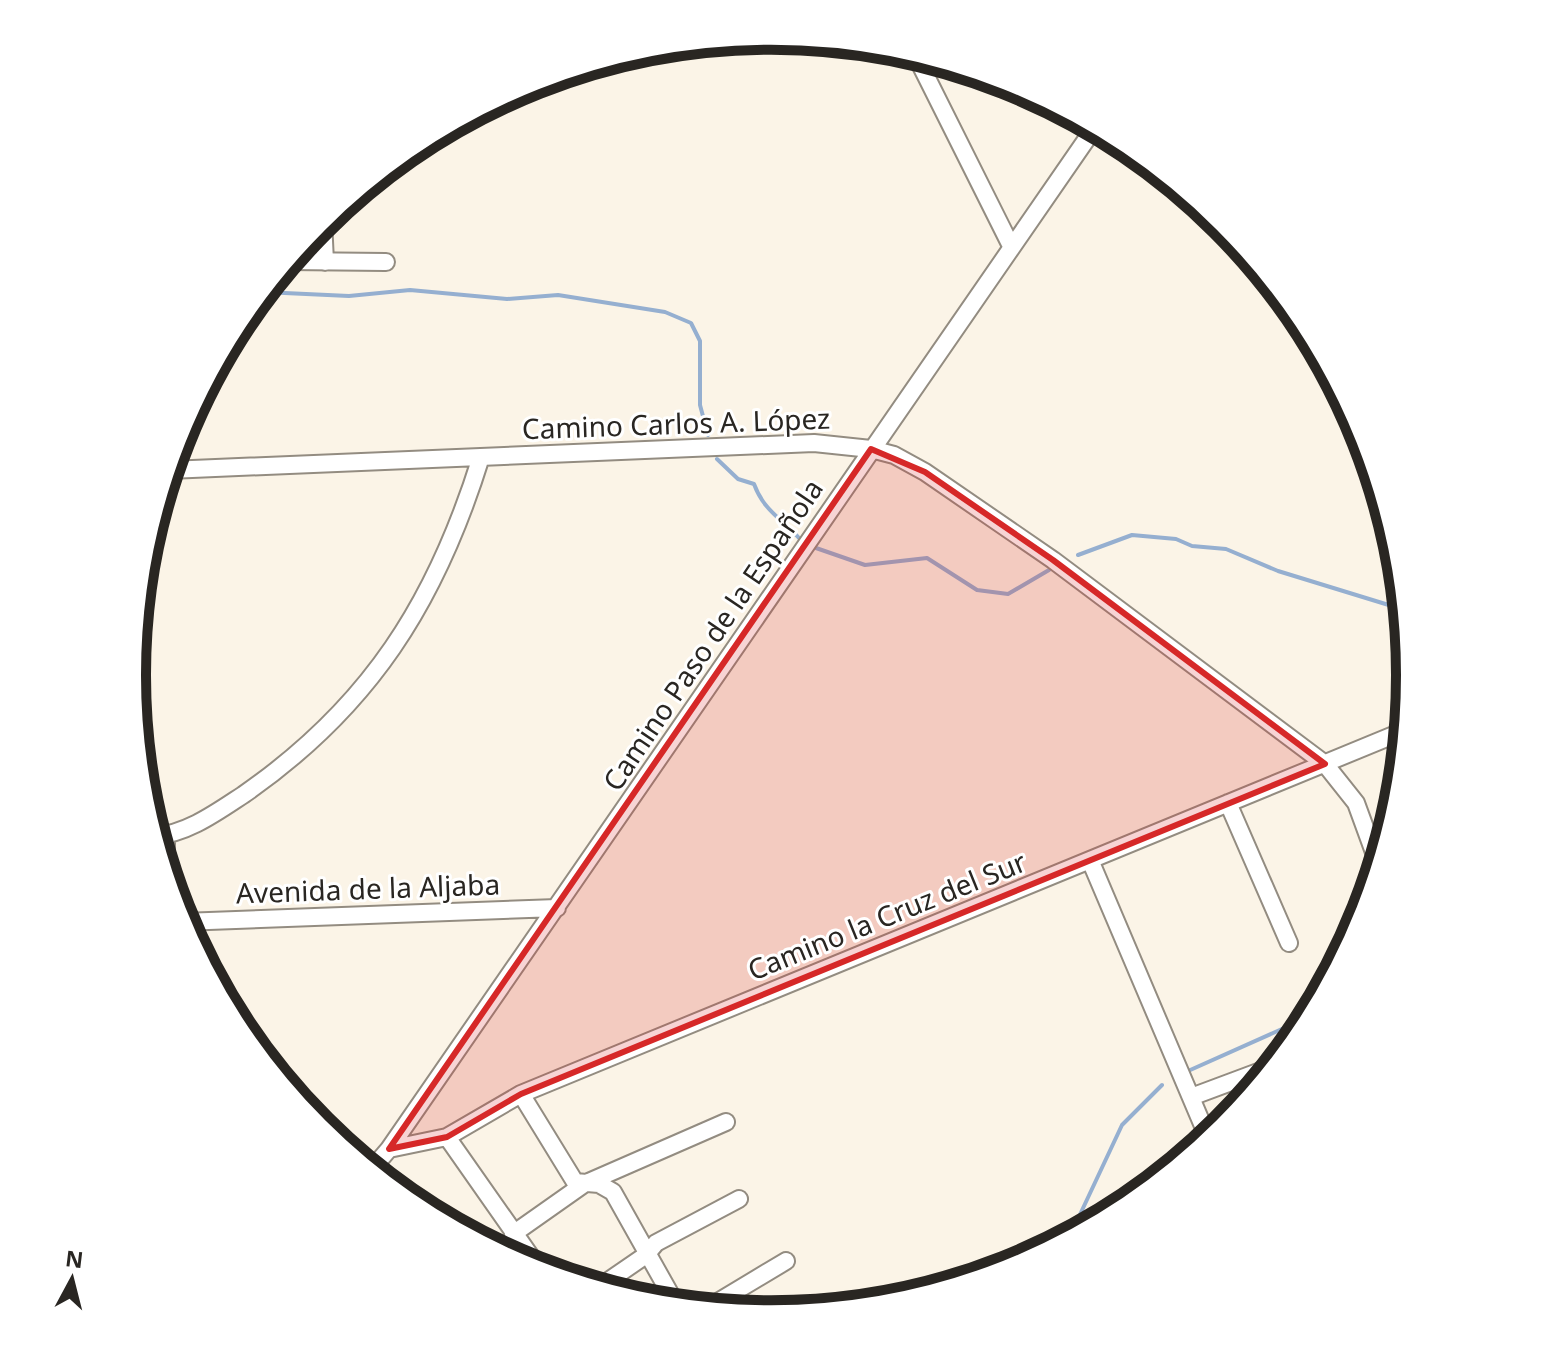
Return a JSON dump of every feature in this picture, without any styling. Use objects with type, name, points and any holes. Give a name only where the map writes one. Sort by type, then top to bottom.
[{"type":"street","points":[[922,69],[1011,246]]},
{"type":"street","name":"Camino Paso de la Española","points":[[378,1162],[557,908],[1088,137]]},
{"type":"street","points":[[324,238],[325,262]]},
{"type":"street","points":[[303,261],[386,262]]},
{"type":"street","name":"Camino Carlos A. López","points":[[181,470],[814,443],[871,449],[894,455],[925,472],[1053,560],[1325,764],[1356,803],[1373,848]]},
{"type":"street","points":[[166,833],[210,817],[286,765],[345,708],[390,652],[428,592],[459,528],[481,457]]},
{"type":"street","name":"Camino la Cruz del Sur","points":[[389,1149],[447,1137],[521,1094],[1394,735]]},
{"type":"street","points":[[1228,803],[1289,943]]},
{"type":"street","points":[[1090,860],[1204,1128]]},
{"type":"street","name":"Avenida de la Aljaba","points":[[197,921],[557,908]]},
{"type":"street","points":[[1191,1097],[1254,1074]]},
{"type":"street","points":[[521,1094],[575,1182],[599,1184],[613,1192],[669,1292]]},
{"type":"street","points":[[513,1234],[584,1184],[726,1122]]},
{"type":"street","points":[[447,1137],[525,1250]]},
{"type":"street","points":[[610,1280],[646,1255],[656,1243],[739,1199]]},
{"type":"street","points":[[722,1299],[786,1261]]},
{"type":"highlighted area","points":[[871,449],[925,472],[1053,560],[1325,764],[1090,860],[521,1094],[447,1137],[389,1149]]},
{"type":"waterway","points":[[277,293],[349,296],[410,290],[507,299],[558,295],[665,312],[691,323],[700,341],[700,405],[708,435]]},
{"type":"waterway","points":[[717,459],[738,479],[754,484],[768,508],[800,539]]},
{"type":"waterway","points":[[1078,555],[1132,535],[1176,539],[1192,546],[1226,549],[1278,571],[1393,606]]},
{"type":"waterway","points":[[816,548],[865,565],[927,558],[977,590],[1008,594],[1049,570]]},
{"type":"waterway","points":[[1188,1071],[1290,1025]]},
{"type":"waterway","points":[[1077,1221],[1122,1125],[1162,1085]]}]
